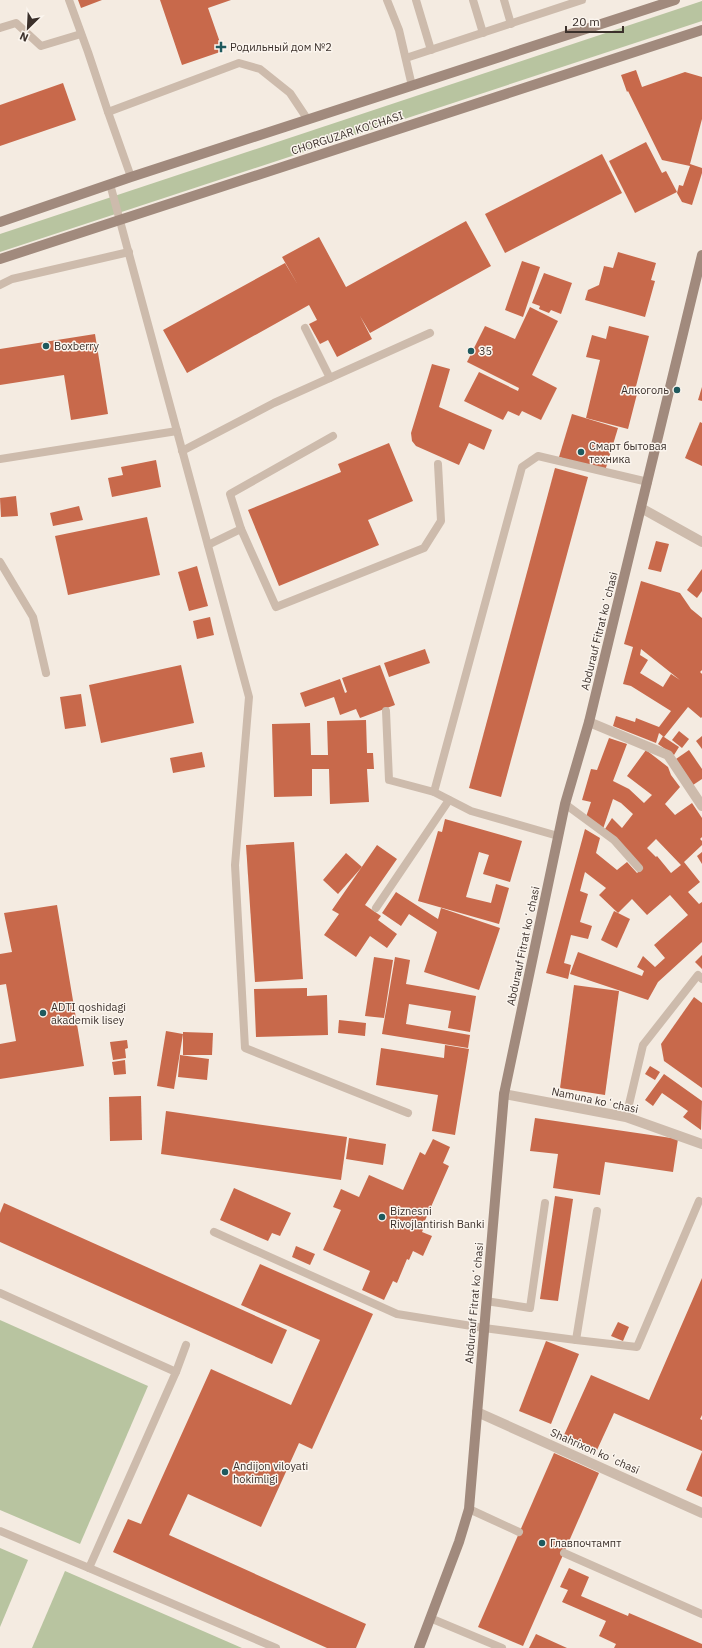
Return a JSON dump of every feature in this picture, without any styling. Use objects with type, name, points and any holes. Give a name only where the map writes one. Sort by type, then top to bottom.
[{"type":"main road","points":[[0,222],[110,184],[675,0]]},
{"type":"main road","name":"CHORGUZAR KO'CHASI","points":[[0,259],[702,30]]},
{"type":"main road","name":"Abdurauf Fitrat koʻchasi","points":[[419,1648],[459,1542],[469,1509],[504,1094],[565,804],[589,722],[702,255]]},
{"type":"street","points":[[641,508],[702,542]]},
{"type":"street","points":[[589,722],[668,755],[702,806]]},
{"type":"street","name":"Namuna koʻchasi","points":[[504,1094],[626,1117],[702,1144]]},
{"type":"street","name":"Shahrixon koʻchasi","points":[[477,1412],[702,1513]]},
{"type":"lane","points":[[69,0],[130,178]]},
{"type":"lane","points":[[387,0],[399,30],[412,86]]},
{"type":"lane","points":[[416,0],[431,50]]},
{"type":"lane","points":[[473,0],[483,33]]},
{"type":"lane","points":[[504,0],[511,24]]},
{"type":"lane","points":[[406,58],[511,24],[563,3],[582,0]]},
{"type":"lane","points":[[0,28],[16,23],[41,46],[81,34]]},
{"type":"lane","points":[[108,112],[239,63],[260,69],[290,93],[308,120]]},
{"type":"lane","points":[[110,184],[249,697],[235,865],[245,1048],[408,1113]]},
{"type":"lane","points":[[0,285],[12,279],[129,252]]},
{"type":"lane","points":[[306,328],[330,378]]},
{"type":"lane","points":[[182,450],[274,402],[430,333]]},
{"type":"lane","points":[[0,459],[177,431]]},
{"type":"lane","points":[[332,436],[230,494],[241,530],[276,607],[424,548],[441,521],[438,464]]},
{"type":"lane","points":[[434,792],[522,467],[538,456],[648,482]]},
{"type":"lane","points":[[208,545],[241,530]]},
{"type":"lane","points":[[0,562],[33,617],[46,673]]},
{"type":"lane","points":[[386,710],[389,780],[434,792],[471,811],[558,836]]},
{"type":"lane","points":[[376,908],[449,800]]},
{"type":"lane","points":[[565,804],[614,840],[639,868]]},
{"type":"lane","points":[[626,1117],[643,1045],[698,975],[702,979]]},
{"type":"lane","points":[[214,1232],[397,1314],[484,1328],[637,1347],[699,1201]]},
{"type":"lane","points":[[486,1301],[530,1308],[545,1202]]},
{"type":"lane","points":[[576,1340],[598,1211]]},
{"type":"lane","points":[[0,1293],[176,1372]]},
{"type":"lane","points":[[89,1568],[176,1372],[186,1345]]},
{"type":"lane","points":[[469,1509],[519,1532]]},
{"type":"lane","points":[[0,1531],[276,1648]]},
{"type":"lane","points":[[564,1553],[702,1614]]},
{"type":"lane","points":[[430,1618],[502,1648]]},
{"type":"green space","points":[[702,1],[702,21],[0,252],[0,234]]},
{"type":"green space","points":[[0,1320],[148,1386],[80,1544],[0,1510]]},
{"type":"green space","points":[[0,1548],[28,1560],[0,1627]]},
{"type":"green space","points":[[65,1571],[242,1648],[32,1648]]},
{"type":"building","points":[[78,0],[102,0],[81,8]]},
{"type":"building","points":[[160,0],[231,0],[208,8],[223,51],[182,65]]},
{"type":"building","points":[[636,70],[642,87],[685,72],[702,77],[702,119],[690,164],[702,168],[702,173],[692,205],[682,202],[677,193],[679,185],[683,186],[690,166],[662,160],[628,91],[627,92],[621,75]]},
{"type":"building","points":[[63,83],[76,120],[0,146],[0,105]]},
{"type":"building","points":[[646,142],[662,173],[666,171],[677,192],[635,213],[609,161]]},
{"type":"building","points":[[602,154],[622,193],[505,253],[485,214]]},
{"type":"building","points":[[466,221],[491,266],[370,333],[360,316],[372,339],[337,357],[328,340],[320,344],[309,324],[317,320],[309,305],[187,373],[163,330],[285,263],[298,285],[282,257],[319,237],[346,287]]},
{"type":"building","points":[[618,252],[656,263],[651,280],[655,281],[645,317],[585,300],[588,290],[599,285],[604,266],[613,268]]},
{"type":"building","points":[[522,261],[540,267],[523,317],[505,310]]},
{"type":"building","points":[[544,273],[572,283],[561,314],[551,310],[549,313],[539,309],[540,306],[532,303]]},
{"type":"building","points":[[530,307],[558,321],[532,375],[557,388],[541,420],[522,411],[519,416],[508,411],[503,420],[464,401],[479,372],[518,391],[519,388],[467,362],[485,326],[515,339]]},
{"type":"building","points":[[609,326],[649,336],[634,394],[637,394],[628,429],[586,418],[600,360],[586,357],[592,335],[606,339]]},
{"type":"building","points":[[95,334],[108,414],[71,420],[64,375],[0,385],[0,349]]},
{"type":"building","points":[[432,364],[450,369],[439,407],[492,430],[484,450],[469,443],[459,465],[416,446],[412,441],[411,433]]},
{"type":"building","points":[[702,387],[702,401],[698,400]]},
{"type":"building","points":[[572,414],[618,428],[605,471],[559,457]]},
{"type":"building","points":[[700,422],[702,423],[702,466],[685,458]]},
{"type":"building","points":[[389,443],[413,501],[368,520],[379,545],[279,586],[248,510],[341,472],[338,464]]},
{"type":"building","points":[[156,460],[161,487],[112,497],[108,478],[123,475],[121,467]]},
{"type":"building","points":[[555,468],[588,477],[501,797],[469,788]]},
{"type":"building","points":[[16,496],[18,516],[1,517],[0,498]]},
{"type":"building","points":[[79,506],[83,520],[53,526],[50,513]]},
{"type":"building","points":[[147,517],[160,575],[68,595],[55,536]]},
{"type":"building","points":[[656,541],[669,544],[661,572],[648,569]]},
{"type":"building","points":[[197,566],[208,606],[189,611],[178,572]]},
{"type":"building","points":[[702,569],[702,591],[697,598],[687,590]]},
{"type":"building","points":[[641,581],[680,593],[691,609],[702,618],[702,670],[700,672],[702,674],[702,717],[701,718],[688,707],[664,737],[679,747],[674,755],[658,744],[663,736],[659,733],[656,743],[613,726],[616,716],[635,722],[636,718],[659,727],[671,711],[631,686],[623,684],[633,647],[624,644]],"holes":[[[641,649],[680,680],[671,674],[663,687],[640,673],[648,660],[640,655]]]},
{"type":"building","points":[[210,617],[214,635],[197,639],[193,621]]},
{"type":"building","points":[[425,649],[430,663],[389,677],[384,663]]},
{"type":"building","points":[[181,665],[194,723],[101,743],[89,685]]},
{"type":"building","points":[[380,665],[395,705],[360,718],[356,709],[340,715],[334,697],[305,707],[300,693],[340,679],[345,693],[347,692],[342,678]]},
{"type":"building","points":[[81,694],[86,726],[65,729],[60,697]]},
{"type":"building","points":[[366,720],[367,753],[373,753],[374,769],[367,769],[369,802],[330,804],[329,769],[312,769],[312,796],[274,797],[272,724],[310,723],[311,755],[328,755],[327,721]]},
{"type":"building","points":[[679,731],[689,739],[682,748],[672,740]]},
{"type":"building","points":[[702,736],[702,749],[696,741]]},
{"type":"building","points":[[609,738],[627,744],[613,781],[629,789],[644,803],[652,795],[627,776],[646,750],[668,767],[671,775],[680,787],[665,804],[675,815],[692,803],[702,818],[702,837],[700,839],[702,841],[702,845],[684,862],[700,882],[688,892],[699,904],[702,902],[702,942],[658,982],[648,1000],[570,974],[578,952],[642,976],[644,971],[637,967],[643,956],[655,967],[665,958],[654,945],[688,915],[670,895],[647,915],[632,899],[618,913],[599,895],[606,888],[585,872],[580,891],[588,894],[580,922],[592,926],[588,939],[571,935],[564,963],[571,965],[568,979],[546,973],[585,829],[600,838],[596,853],[617,870],[627,862],[637,873],[643,868],[605,829],[612,818],[622,828],[633,814],[621,803],[613,799],[603,829],[586,817],[591,802],[582,800],[591,769],[597,770]],"holes":[[[656,839],[681,865],[671,873],[657,856],[656,857],[647,848]]]},
{"type":"building","points":[[689,750],[702,769],[702,779],[693,785],[676,759]]},
{"type":"building","points":[[202,752],[205,767],[173,773],[170,758]]},
{"type":"building","points":[[445,819],[522,841],[510,882],[483,874],[489,855],[479,852],[466,897],[491,903],[496,884],[509,888],[499,924],[418,901],[438,831],[442,832]]},
{"type":"building","points":[[294,842],[303,979],[255,982],[246,845]]},
{"type":"building","points":[[377,845],[397,859],[365,905],[381,916],[378,920],[397,934],[387,948],[370,936],[356,957],[324,935],[339,914],[332,910]]},
{"type":"building","points":[[702,852],[702,864],[697,856]]},
{"type":"building","points":[[346,853],[362,867],[338,894],[323,880]]},
{"type":"building","points":[[396,892],[438,919],[441,908],[500,928],[479,990],[424,972],[437,932],[409,914],[401,926],[382,913]]},
{"type":"building","name":"ADTI qoshidagi akademik lisey","points":[[57,905],[84,1066],[0,1079],[0,1044],[16,1041],[6,984],[0,985],[0,954],[12,952],[4,913]]},
{"type":"building","points":[[614,911],[630,919],[617,948],[601,940]]},
{"type":"building","points":[[702,955],[702,969],[695,962]]},
{"type":"building","points":[[374,957],[393,960],[384,1018],[365,1016]]},
{"type":"building","points":[[395,957],[410,960],[406,984],[476,996],[470,1032],[448,1028],[451,1011],[409,1004],[406,1024],[470,1035],[468,1048],[382,1034]]},
{"type":"building","points":[[574,985],[619,991],[605,1095],[560,1088]]},
{"type":"building","points":[[307,988],[307,996],[327,995],[328,1035],[256,1037],[254,989]]},
{"type":"building","points":[[694,997],[702,1003],[702,1088],[664,1061],[661,1044]]},
{"type":"building","points":[[339,1020],[366,1023],[365,1036],[338,1033]]},
{"type":"building","points":[[166,1031],[183,1034],[174,1089],[157,1086]]},
{"type":"building","points":[[183,1032],[213,1033],[212,1055],[183,1055]]},
{"type":"building","points":[[127,1040],[128,1048],[125,1049],[126,1058],[113,1060],[110,1042]]},
{"type":"building","points":[[445,1045],[469,1049],[455,1135],[432,1131],[438,1095],[376,1085],[381,1048],[444,1058]]},
{"type":"building","points":[[180,1055],[209,1059],[207,1080],[178,1077]]},
{"type":"building","points":[[125,1060],[126,1074],[114,1075],[112,1062]]},
{"type":"building","points":[[650,1066],[660,1072],[655,1080],[645,1074]]},
{"type":"building","points":[[664,1074],[702,1101],[701,1130],[683,1117],[688,1111],[662,1093],[653,1106],[645,1100]]},
{"type":"building","points":[[141,1096],[142,1140],[110,1141],[109,1097]]},
{"type":"building","points":[[166,1111],[347,1137],[341,1180],[161,1154]]},
{"type":"building","points":[[535,1118],[678,1139],[673,1172],[605,1162],[600,1195],[553,1188],[558,1154],[530,1151]]},
{"type":"building","points":[[349,1138],[386,1144],[383,1165],[346,1159]]},
{"type":"building","name":"Biznesni Rivojlantirish Banki","points":[[433,1139],[450,1147],[443,1163],[449,1166],[423,1225],[425,1225],[422,1232],[432,1236],[423,1256],[413,1251],[409,1260],[407,1259],[397,1283],[393,1281],[384,1300],[362,1290],[370,1271],[323,1250],[341,1210],[333,1207],[341,1189],[359,1197],[369,1175],[403,1190],[420,1152],[425,1155]]},
{"type":"building","points":[[234,1188],[291,1213],[280,1236],[272,1233],[268,1241],[220,1220]]},
{"type":"building","points":[[555,1196],[573,1199],[558,1301],[540,1299]]},
{"type":"building","points":[[4,1203],[287,1330],[272,1364],[0,1242],[0,1213]]},
{"type":"building","points":[[296,1246],[315,1254],[310,1265],[292,1257]]},
{"type":"building","name":"Andijon vilоyati hоkimligi","points":[[260,1264],[373,1314],[312,1449],[299,1443],[261,1527],[188,1494],[169,1535],[366,1624],[356,1648],[327,1648],[113,1552],[128,1519],[141,1524],[211,1369],[291,1405],[320,1340],[241,1305]]},
{"type":"building","points":[[702,1278],[702,1415],[700,1419],[702,1420],[702,1451],[614,1413],[597,1450],[564,1435],[591,1375],[649,1400]]},
{"type":"building","points":[[618,1322],[629,1327],[623,1341],[611,1336]]},
{"type":"building","points":[[546,1341],[579,1354],[551,1424],[519,1411]]},
{"type":"building","points":[[702,1452],[702,1497],[686,1490]]},
{"type":"building","name":"Главпочтампт","points":[[554,1453],[599,1473],[523,1646],[478,1627]]},
{"type":"building","points":[[569,1568],[589,1577],[581,1596],[628,1616],[629,1613],[702,1644],[702,1648],[614,1648],[616,1644],[599,1636],[606,1621],[562,1602],[568,1590],[560,1587]]},
{"type":"building","points":[[536,1634],[567,1648],[529,1648]]},
{"type":"place","name":"Родильный дом №2","points":[[221,47]]},
{"type":"place","name":"Boxberry","points":[[46,346]]},
{"type":"place","name":"35","points":[[471,351]]},
{"type":"place","name":"Алкоголь","points":[[677,390]]},
{"type":"place","name":"Смарт бытовая техника","points":[[581,452]]},
{"type":"place","name":"ADTI qoshidagi akademik lisey","points":[[43,1013]]},
{"type":"place","name":"Biznesni Rivojlantirish Banki","points":[[382,1217]]},
{"type":"place","name":"Andijon vilоyati hоkimligi","points":[[225,1472]]},
{"type":"place","name":"Главпочтампт","points":[[542,1543]]}]
